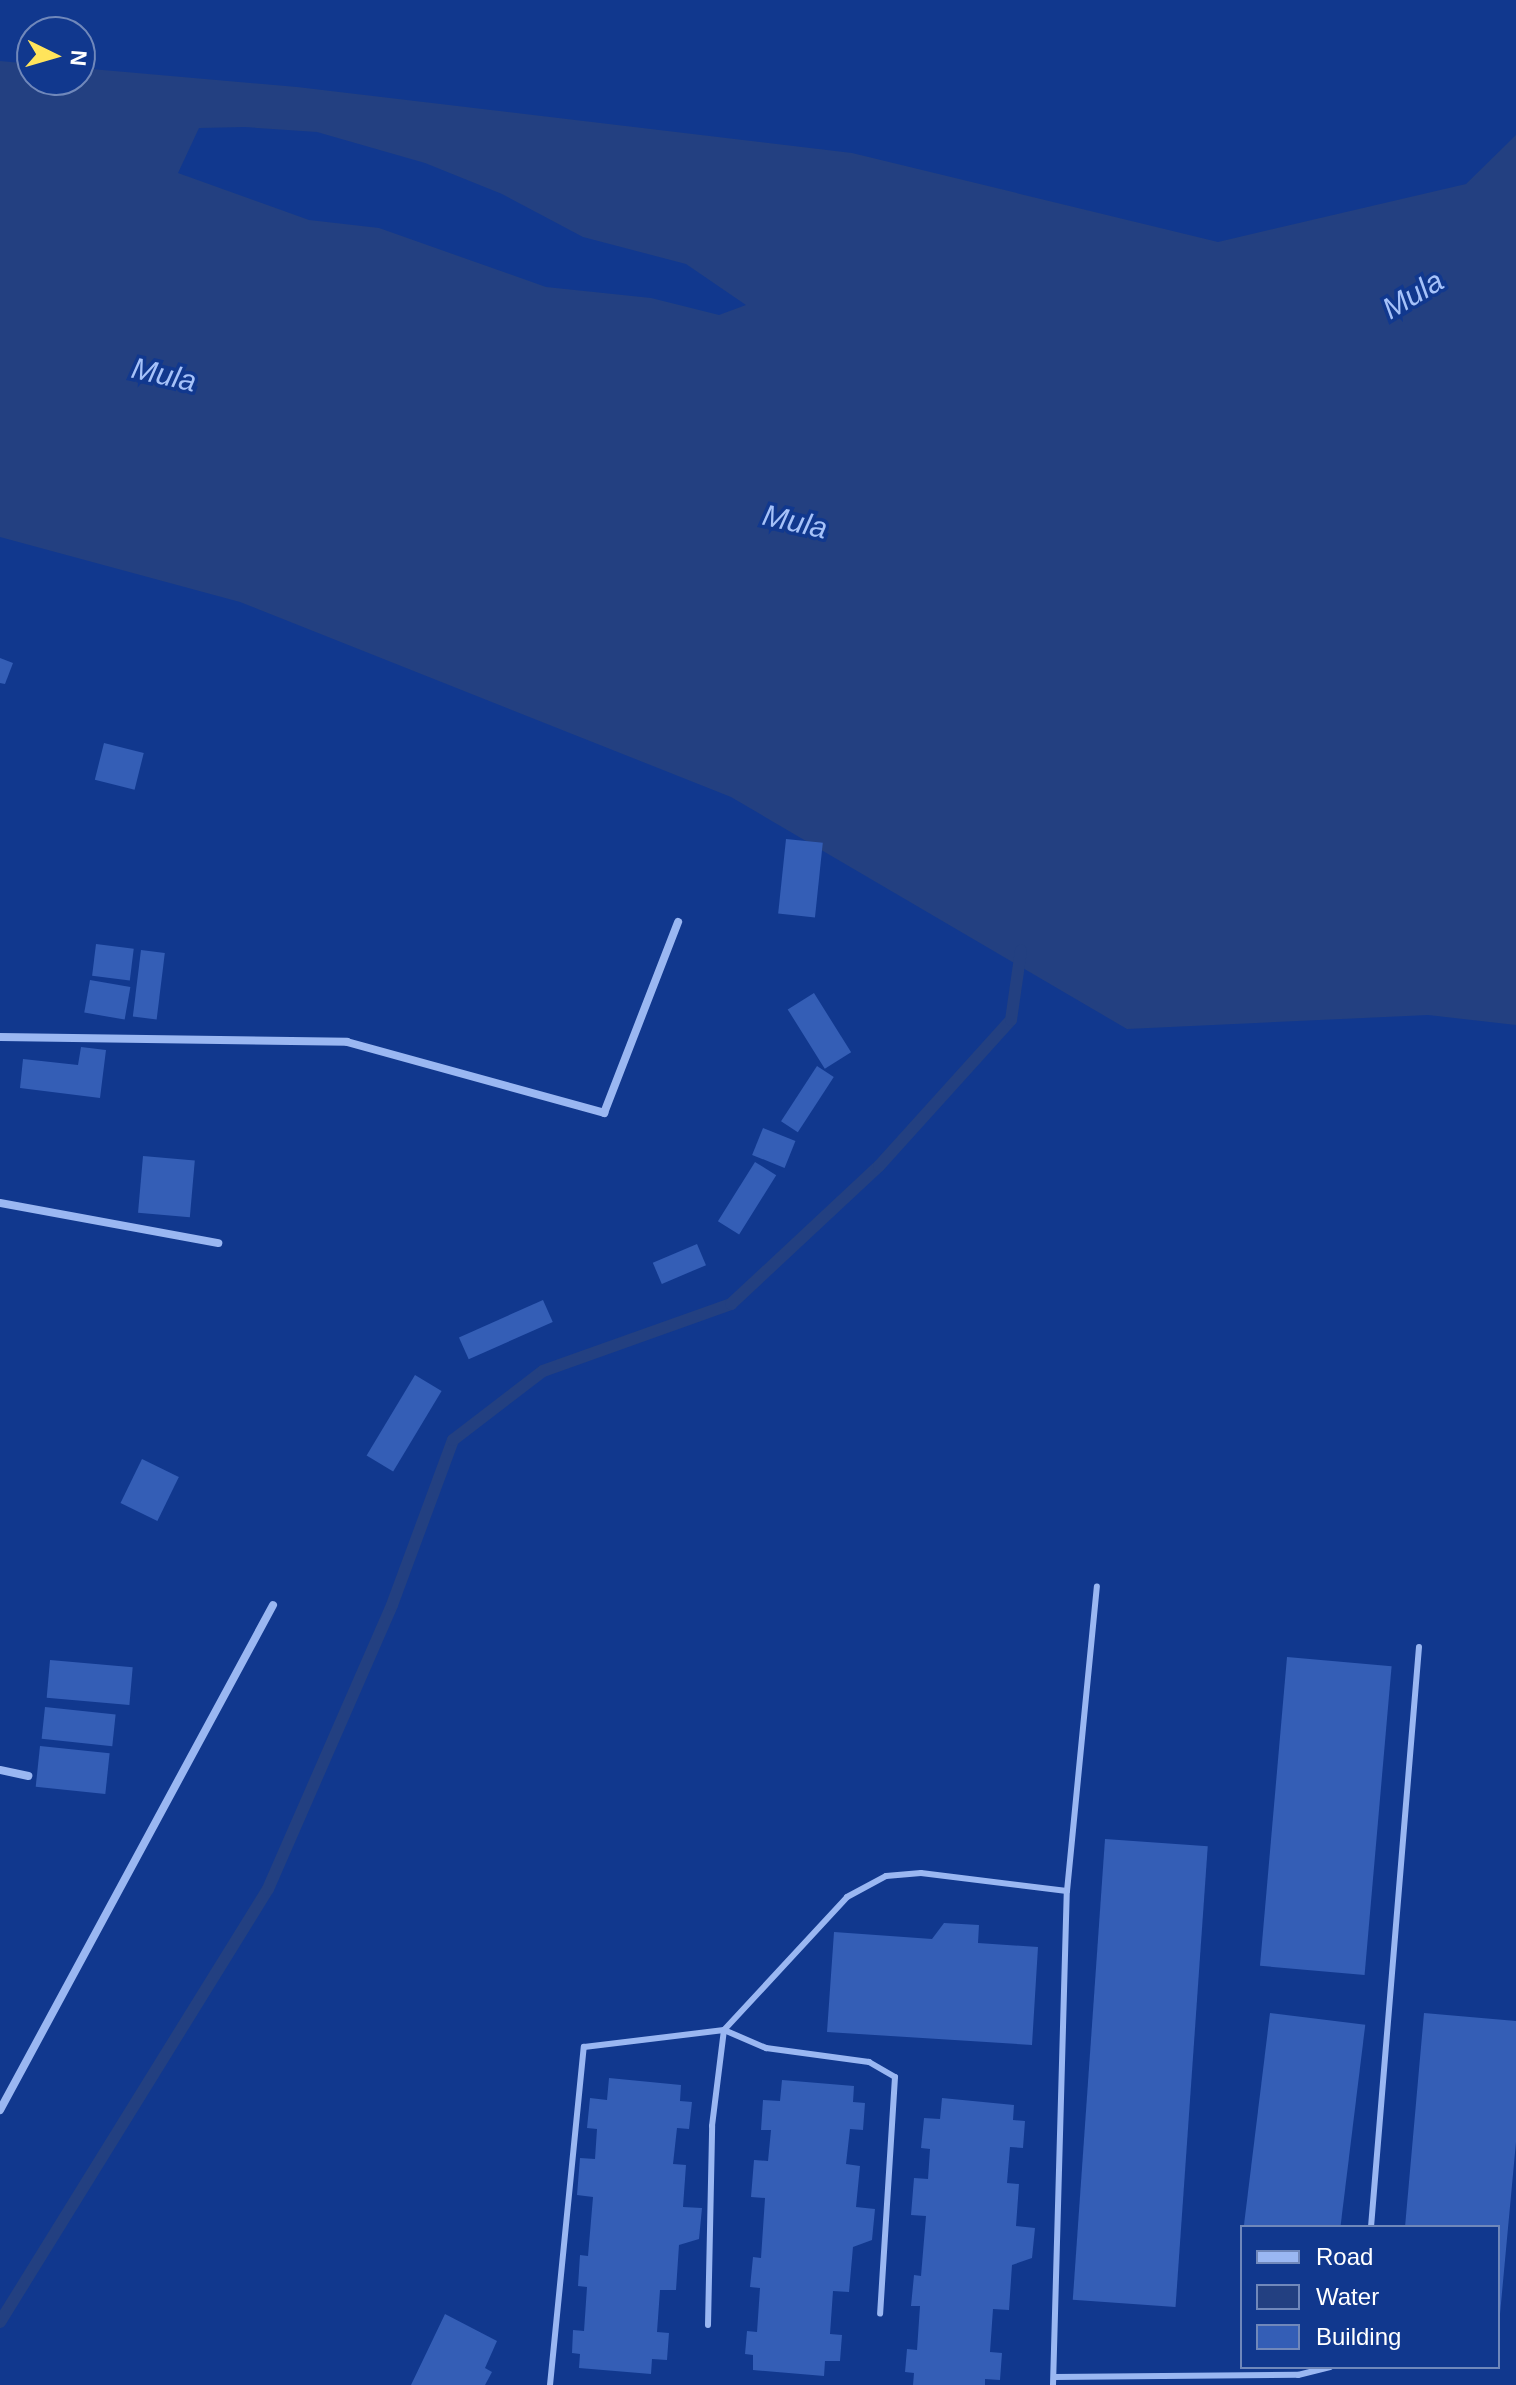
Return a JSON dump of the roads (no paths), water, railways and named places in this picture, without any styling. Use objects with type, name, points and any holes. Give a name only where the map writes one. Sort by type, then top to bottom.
[{"type":"street","points":[[0,1037],[347,1042],[604,1113],[678,922]]},
{"type":"street","points":[[0,1203],[218,1243]]},
{"type":"street","points":[[0,2110],[273,1605]]},
{"type":"street","points":[[0,1770],[28,1776]]},
{"type":"lane","points":[[1097,1586],[1067,1891],[1054,2381],[1298,2375],[1322,2369]]},
{"type":"lane","points":[[1371,2225],[1419,1647]]},
{"type":"lane","points":[[708,2325],[712,2126],[724,2030],[847,1897],[886,1876],[921,1873],[1067,1891]]},
{"type":"lane","points":[[550,2385],[584,2047],[724,2030],[766,2048],[869,2062],[895,2077],[880,2314]]},
{"type":"water","name":"Mula","points":[[0,61],[16,62],[16,96],[96,96],[96,69],[297,87],[852,153],[1218,242],[1466,184],[1516,135],[1516,1025],[1428,1015],[1127,1029],[731,797],[240,602],[0,537]],"holes":[[[245,127],[317,132],[425,163],[502,194],[583,237],[686,264],[746,305],[719,315],[651,298],[546,287],[379,228],[309,220],[178,173],[199,128]]]},
{"type":"waterway","points":[[0,2322],[268,1889],[392,1605],[453,1440],[543,1371],[731,1304],[879,1166],[1011,1020],[1021,951]]}]
